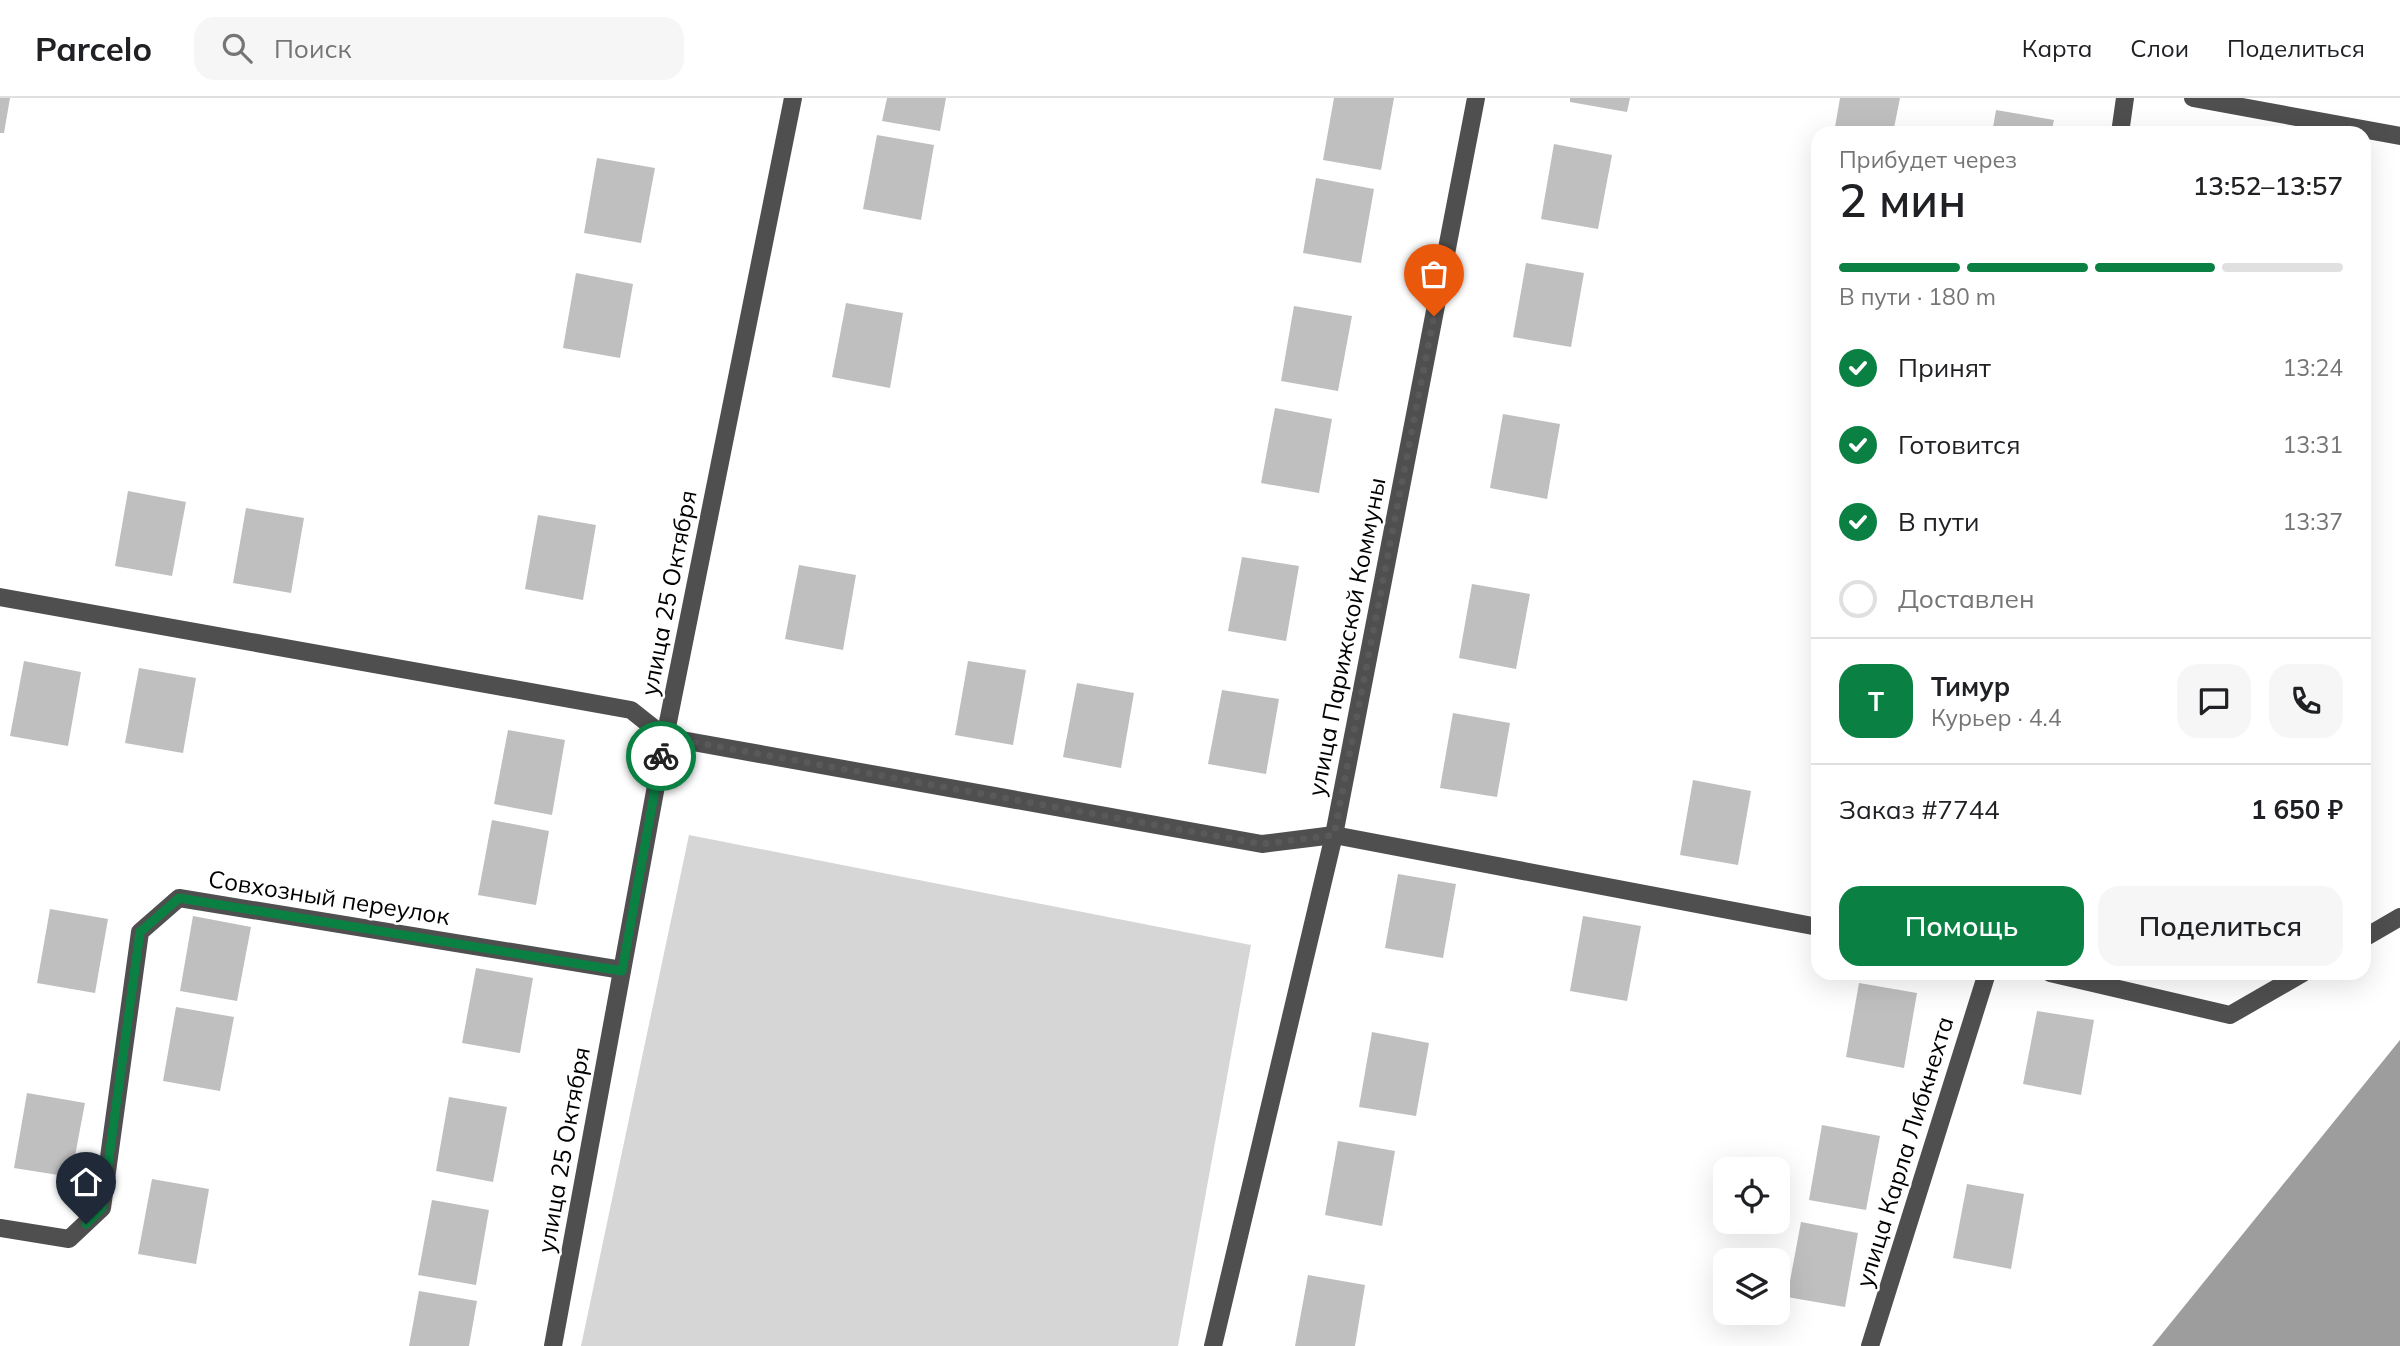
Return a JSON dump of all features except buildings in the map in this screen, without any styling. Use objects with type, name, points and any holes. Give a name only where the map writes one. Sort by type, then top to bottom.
[{"type":"street","name":"улица 25 Октября","points":[[553,1346],[665,737],[793,98]]},
{"type":"street","name":"улица Парижской Коммуны","points":[[1213,1346],[1334,835],[1476,98]]},
{"type":"street","points":[[2121,126],[2126,98]]},
{"type":"street","points":[[2193,98],[2346,126]]},
{"type":"street","points":[[2371,131],[2400,136]]},
{"type":"street","points":[[0,597],[631,710],[665,737],[1262,844],[1334,835],[1811,926]]},
{"type":"street","name":"Совхозный переулок","points":[[0,1228],[69,1239],[102,1208],[140,932],[179,898],[622,971]]},
{"type":"street","points":[[2371,934],[2400,917]]},
{"type":"street","name":"улица Карла Либкнехта","points":[[1870,1346],[1985,980]]},
{"type":"street","points":[[2080,980],[2230,1015],[2291,980]]},
{"type":"shaded area","points":[[689,835],[1251,945],[1178,1346],[581,1346]]},
{"type":"shaded area","points":[[2400,1040],[2400,1346],[2152,1346]]},
{"type":"way so far","points":[[661,756],[665,737],[1262,844],[1334,835],[1434,316]]},
{"type":"route","points":[[86,1224],[102,1208],[140,932],[179,898],[622,971],[661,756]]}]
